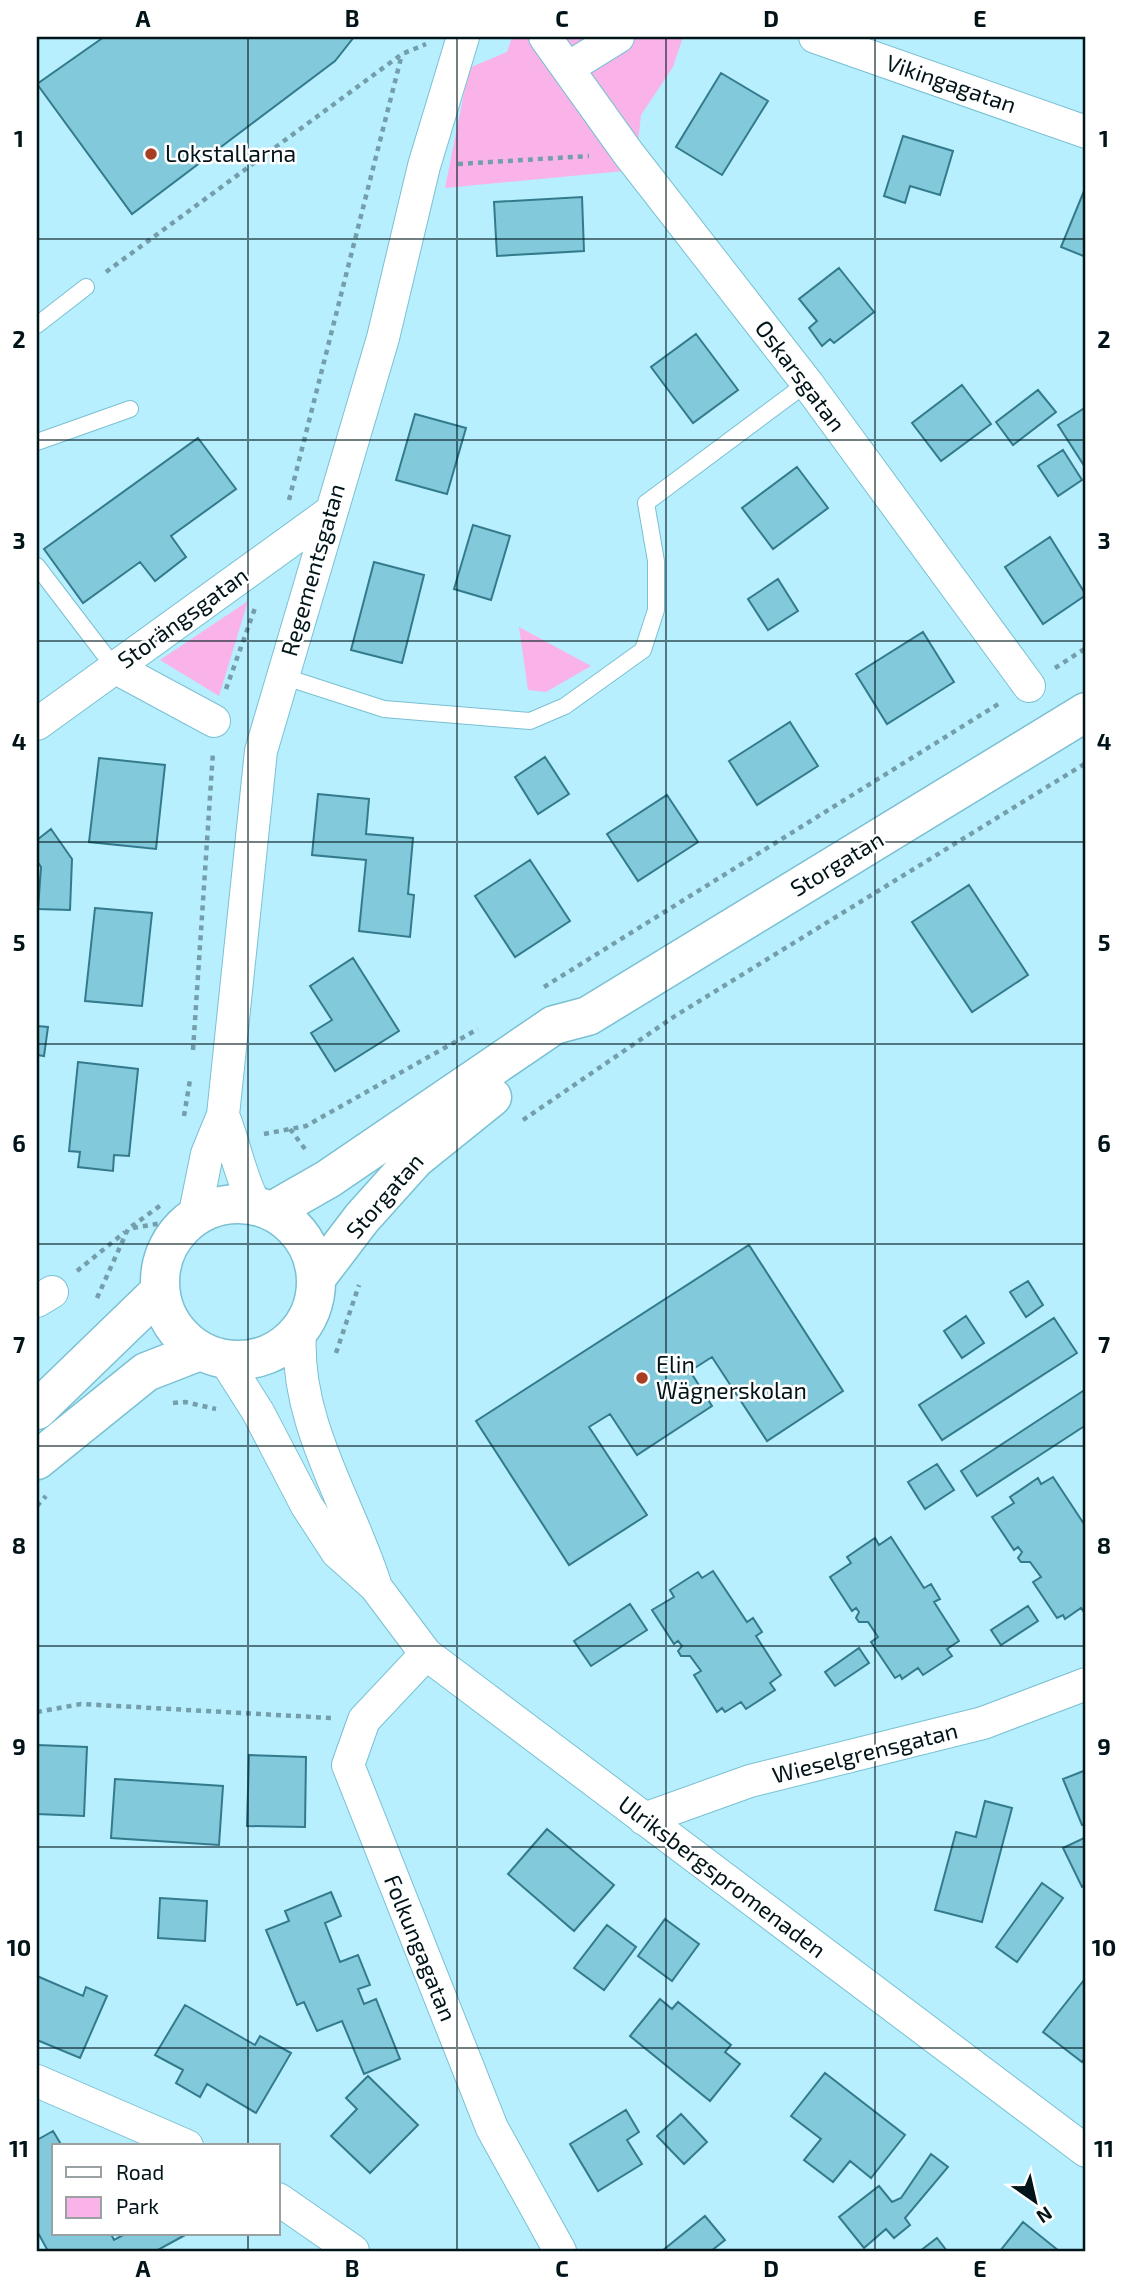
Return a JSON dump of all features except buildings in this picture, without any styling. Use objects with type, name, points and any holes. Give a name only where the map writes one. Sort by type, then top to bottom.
[{"type":"main road","name":"Storgatan","points":[[264,1208],[328,1179],[554,1025],[589,1016],[1086,712]]},
{"type":"main road","name":"Storgatan","points":[[317,1277],[362,1218],[415,1159],[455,1124],[569,1043],[589,1016]]},
{"type":"main road","points":[[37,1460],[146,1372],[213,1355],[265,1356],[288,1343],[300,1331],[313,1306],[317,1277],[307,1245],[297,1230],[264,1208],[216,1206],[194,1217],[178,1232],[167,1250],[160,1270],[160,1291],[167,1315],[180,1336],[213,1355]]},
{"type":"main road","points":[[37,1410],[160,1291]]},
{"type":"street","name":"Oskarsgatan","points":[[545,37],[628,153],[807,383],[1029,686]]},
{"type":"street","points":[[568,68],[618,37]]},
{"type":"street","name":"Vikingagatan","points":[[815,37],[1086,132]]},
{"type":"street","name":"Regementsgatan","points":[[194,1217],[206,1154],[223,1115],[261,751],[329,513],[383,338],[424,166],[448,39]]},
{"type":"street","name":"Storängsgatan","points":[[37,724],[329,513]]},
{"type":"street","points":[[114,667],[215,721]]},
{"type":"street","name":"Regementsgatan","points":[[223,1115],[235,1144],[242,1177],[264,1208]]},
{"type":"street","name":"Ulriksbergspromenaden","points":[[300,1331],[298,1363],[302,1393],[318,1443],[360,1539],[375,1586]]},
{"type":"street","name":"Ulriksbergspromenaden","points":[[213,1355],[258,1412],[307,1506],[337,1552],[375,1586],[426,1654],[1086,2151]]},
{"type":"street","name":"Folkungagatan","points":[[426,1654],[363,1720],[348,1765],[492,2128],[561,2251]]},
{"type":"street","name":"Wieselgrensgatan","points":[[644,1819],[750,1781],[983,1723],[1086,1684]]},
{"type":"street","points":[[37,2081],[182,2144]]},
{"type":"street","points":[[280,2200],[353,2251]]},
{"type":"lane","points":[[37,325],[86,287]]},
{"type":"lane","points":[[282,676],[384,709],[530,721],[565,706],[643,650],[656,610],[656,561],[646,503],[807,383]]},
{"type":"lane","points":[[37,442],[130,408]]},
{"type":"lane","points":[[37,566],[114,667]]},
{"type":"path","points":[[86,287],[402,54],[448,39]]},
{"type":"path","points":[[424,166],[628,153]]},
{"type":"path","points":[[535,993],[1086,648]]},
{"type":"path","points":[[518,1124],[676,1016],[1086,763]]},
{"type":"path","points":[[235,1144],[268,1133],[306,1126],[488,1023]]},
{"type":"path","points":[[44,1296],[128,1229],[194,1217]]},
{"type":"path","points":[[91,1310],[128,1229]]},
{"type":"path","points":[[302,1393],[325,1385],[361,1281]]},
{"type":"path","points":[[162,1404],[185,1402],[218,1409],[238,1419],[258,1412]]},
{"type":"path","points":[[37,1712],[81,1704],[363,1720]]},
{"type":"green space","points":[[512,37],[683,37],[673,67],[641,115],[635,170],[445,188],[469,68],[507,52]]},
{"type":"green space","points":[[248,601],[219,696],[160,660]]},
{"type":"green space","points":[[519,627],[591,666],[546,692],[528,690]]},
{"type":"place","name":"Lokstallarna","points":[[151,154]]},
{"type":"place","name":"Elin Wägnerskolan","points":[[642,1378]]}]
